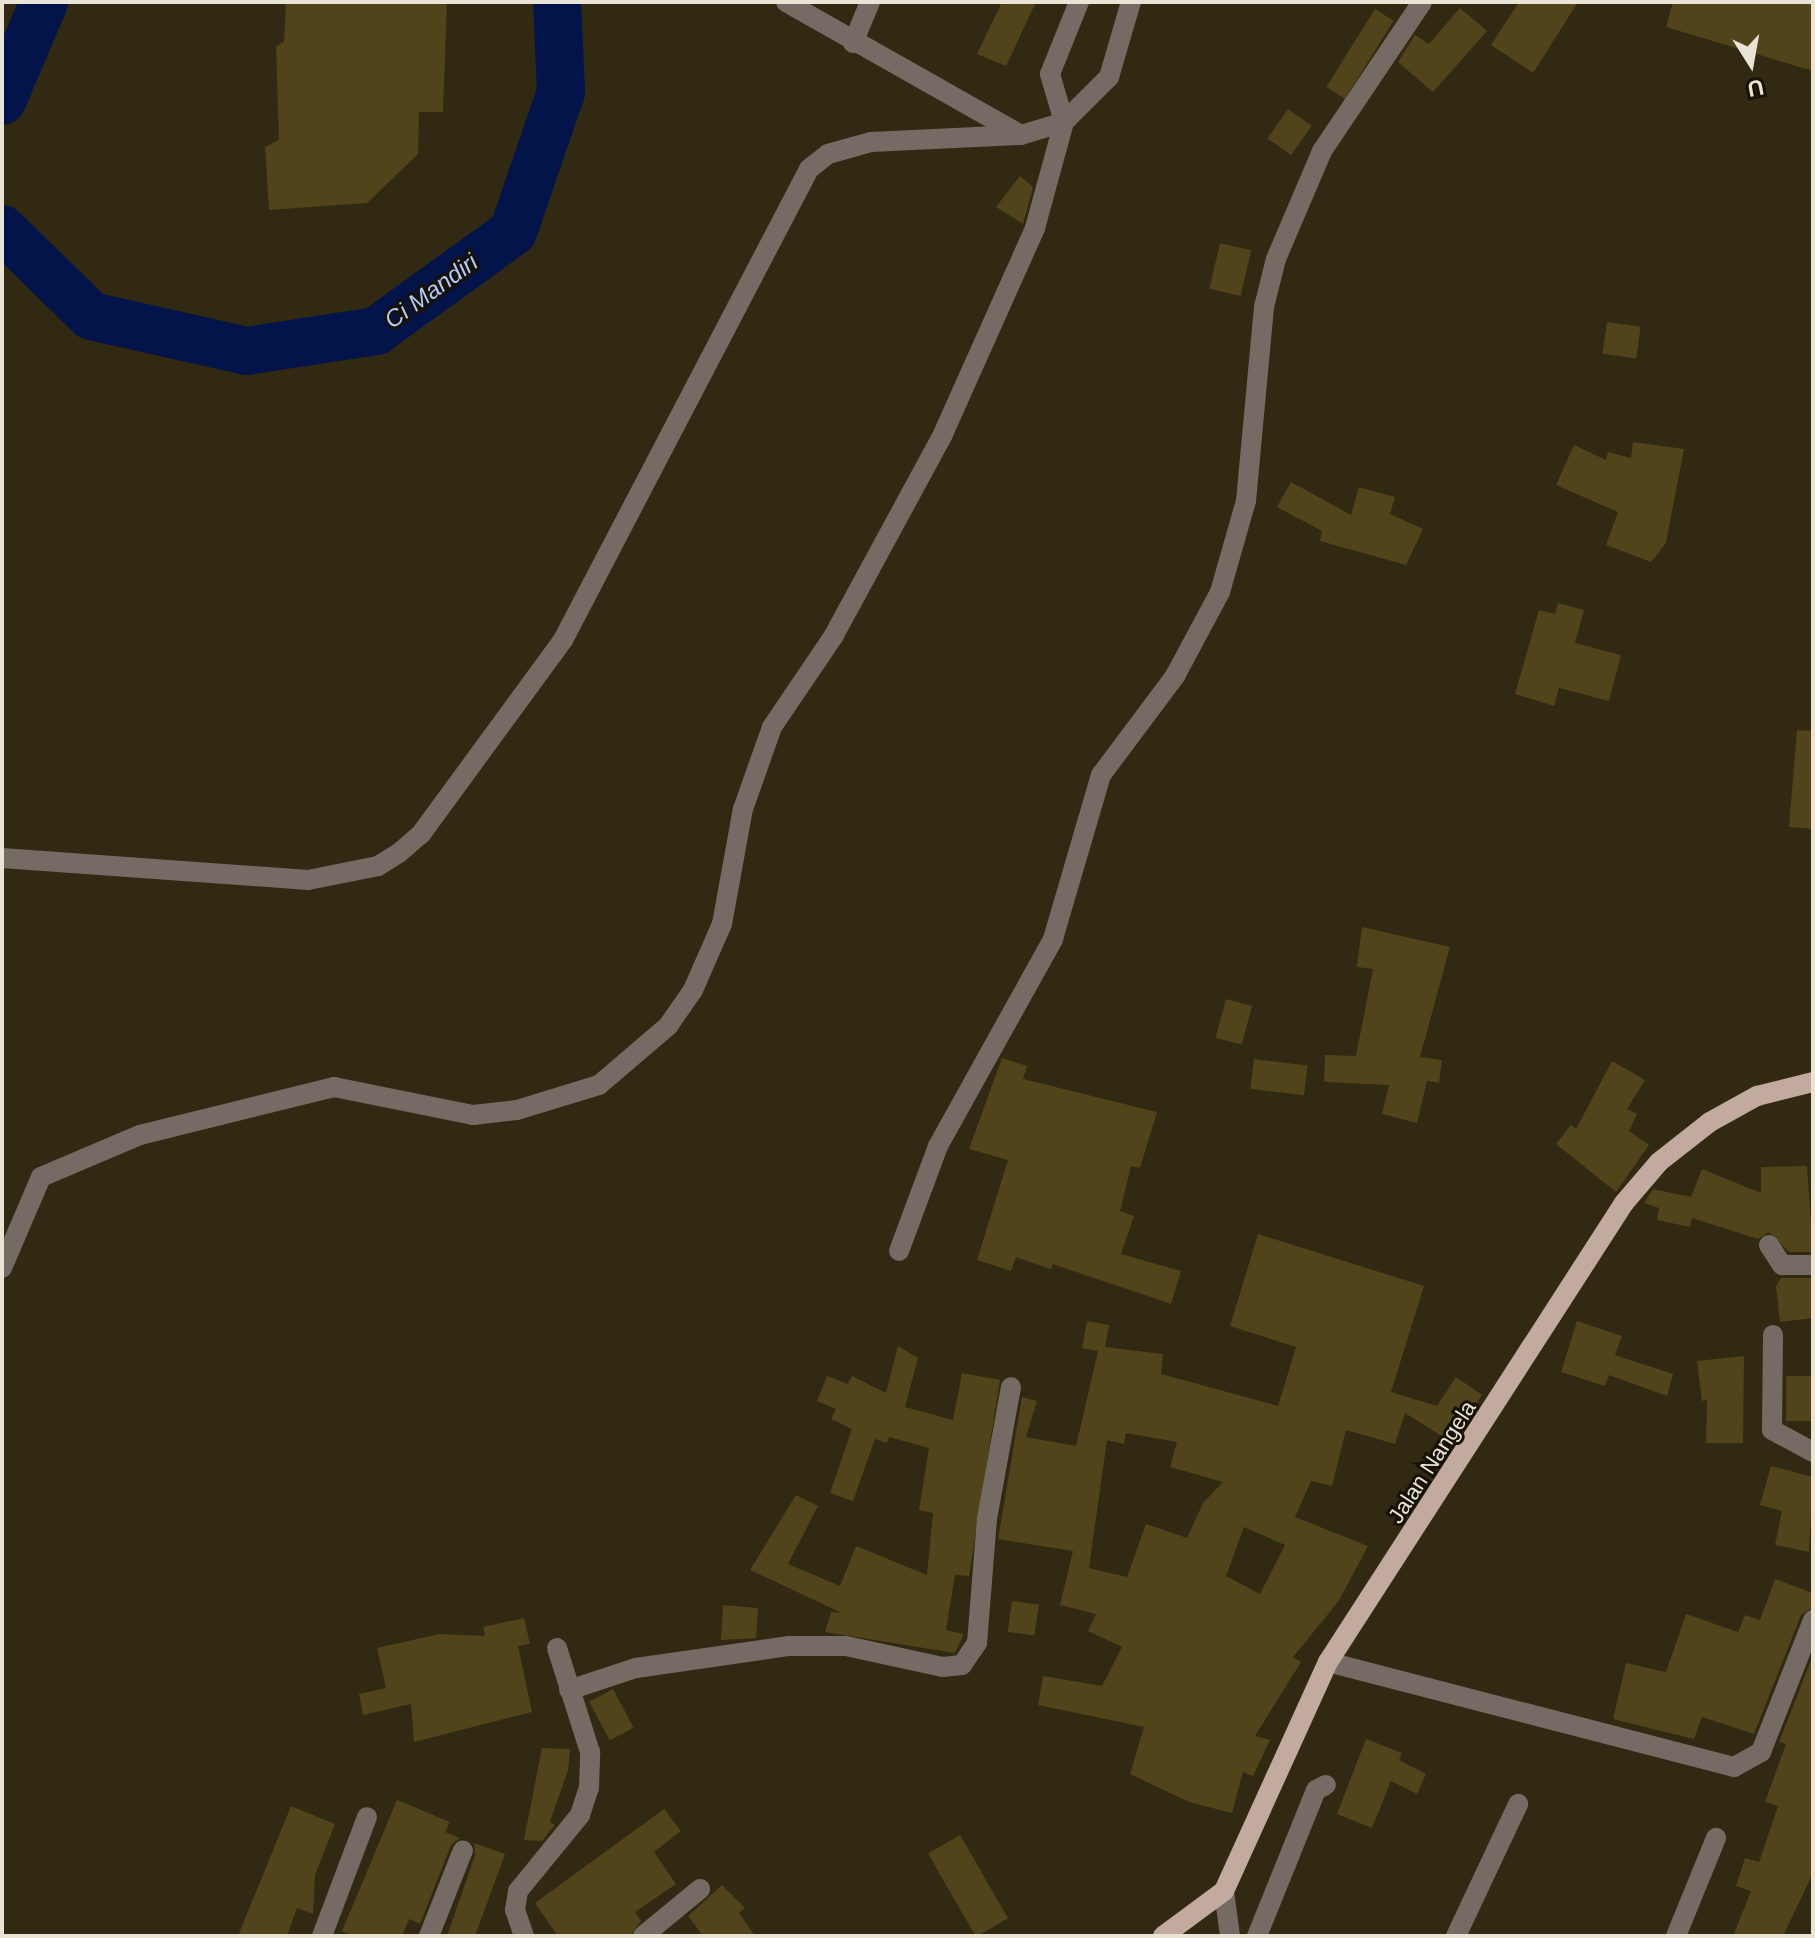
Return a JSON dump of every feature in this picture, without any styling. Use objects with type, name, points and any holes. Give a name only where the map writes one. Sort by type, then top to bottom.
[{"type":"main road","name":"Jalan Nangela","points":[[1163,1936],[1224,1891],[1328,1662],[1650,1172],[1684,1140],[1745,1102],[1813,1082]]},
{"type":"street","points":[[786,2],[812,9],[853,43],[1021,135]]},
{"type":"street","points":[[853,43],[870,2]]},
{"type":"street","points":[[2,1268],[41,1177],[140,1135],[334,1087],[473,1115],[517,1110],[599,1085],[641,1055],[693,990],[711,954],[732,887],[743,809],[772,727],[833,637],[943,434],[1035,228],[1064,122],[1050,74],[1079,2]]},
{"type":"street","points":[[2,858],[264,880],[334,877],[399,853],[421,834],[563,640],[809,169],[828,154],[871,142],[1021,135],[1064,122],[1109,77],[1131,2]]},
{"type":"street","points":[[899,1251],[938,1146],[1053,939],[1101,775],[1175,676],[1220,592],[1246,501],[1264,307],[1276,259],[1322,151],[1422,2]]},
{"type":"street","points":[[1769,1245],[1782,1265],[1813,1265]]},
{"type":"street","points":[[1773,1335],[1772,1430],[1813,1452]]},
{"type":"street","points":[[569,1690],[636,1668],[789,1646],[846,1646],[943,1667],[962,1665],[977,1643],[987,1519],[1011,1387]]},
{"type":"street","points":[[1328,1662],[1734,1767],[1761,1752],[1813,1620]]},
{"type":"street","points":[[524,1936],[515,1910],[518,1891],[587,1801],[590,1752],[557,1648]]},
{"type":"street","points":[[1257,1936],[1316,1790],[1326,1785]]},
{"type":"street","points":[[1456,1936],[1518,1804]]},
{"type":"street","points":[[322,1936],[367,1817]]},
{"type":"street","points":[[1676,1936],[1716,1838]]},
{"type":"street","points":[[429,1936],[463,1850]]},
{"type":"street","points":[[643,1936],[700,1889]]},
{"type":"street","points":[[1224,1891],[1230,1936]]},
{"type":"building","points":[[286,2],[447,2],[443,112],[419,112],[418,154],[367,203],[269,210],[265,147],[279,140],[276,46],[284,42]]},
{"type":"building","points":[[1002,2],[1036,2],[1006,66],[977,54]]},
{"type":"building","points":[[1519,2],[1578,2],[1533,73],[1491,45]]},
{"type":"building","points":[[1673,2],[1813,2],[1813,71],[1666,27]]},
{"type":"building","points":[[1460,8],[1487,31],[1433,92],[1398,62],[1415,35],[1429,44]]},
{"type":"building","points":[[1375,9],[1394,21],[1345,99],[1326,87]]},
{"type":"building","points":[[1288,109],[1312,126],[1291,155],[1267,138]]},
{"type":"building","points":[[1020,176],[1033,187],[1023,224],[996,207]]},
{"type":"building","points":[[1220,243],[1251,250],[1241,296],[1209,289]]},
{"type":"building","points":[[1607,322],[1641,327],[1636,358],[1603,354]]},
{"type":"building","points":[[1633,442],[1684,449],[1666,543],[1651,562],[1606,545],[1618,512],[1556,485],[1574,445],[1606,460],[1608,452],[1631,458]]},
{"type":"building","points":[[1291,482],[1351,515],[1359,487],[1395,497],[1390,514],[1423,529],[1406,565],[1320,541],[1322,531],[1277,507]]},
{"type":"building","points":[[1558,603],[1584,610],[1575,643],[1621,655],[1609,701],[1559,688],[1554,706],[1515,694],[1539,610],[1555,614]]},
{"type":"building","points":[[1797,730],[1813,731],[1813,829],[1789,827]]},
{"type":"building","points":[[1362,927],[1450,947],[1420,1057],[1442,1060],[1439,1083],[1427,1081],[1417,1123],[1382,1114],[1389,1085],[1324,1082],[1325,1055],[1356,1056],[1373,969],[1357,967]]},
{"type":"building","points":[[1226,999],[1252,1006],[1242,1045],[1216,1038]]},
{"type":"building","points":[[1002,1058],[1027,1066],[1023,1079],[1157,1112],[1140,1168],[1131,1166],[1120,1211],[1134,1216],[1121,1254],[1181,1271],[1171,1304],[1053,1264],[1051,1269],[1016,1257],[1011,1271],[977,1260],[1008,1160],[969,1149]]},
{"type":"building","points":[[1254,1059],[1308,1066],[1304,1095],[1250,1089]]},
{"type":"building","points":[[1612,1061],[1645,1080],[1627,1109],[1637,1114],[1629,1131],[1649,1145],[1616,1192],[1556,1144],[1571,1125],[1576,1129]]},
{"type":"building","points":[[1807,1166],[1813,1252],[1789,1252],[1769,1232],[1758,1239],[1692,1218],[1690,1227],[1657,1220],[1659,1208],[1644,1203],[1653,1189],[1691,1197],[1702,1169],[1761,1193],[1761,1167]]},
{"type":"building","points":[[1258,1234],[1424,1286],[1391,1392],[1437,1406],[1456,1377],[1482,1395],[1451,1442],[1405,1413],[1395,1444],[1346,1430],[1332,1486],[1311,1481],[1295,1517],[1368,1546],[1338,1602],[1293,1657],[1301,1662],[1255,1736],[1270,1740],[1253,1776],[1243,1772],[1232,1813],[1189,1802],[1130,1774],[1144,1727],[1038,1705],[1043,1676],[1102,1686],[1122,1647],[1088,1631],[1096,1614],[1060,1605],[1073,1551],[998,1539],[1022,1397],[1037,1401],[1026,1437],[1076,1446],[1098,1351],[1082,1348],[1087,1321],[1109,1325],[1105,1347],[1163,1354],[1161,1374],[1278,1406],[1296,1347],[1230,1326]],"holes":[[[1126,1433],[1177,1442],[1170,1467],[1223,1482],[1203,1503],[1187,1538],[1146,1524],[1127,1577],[1089,1568],[1107,1440],[1124,1444]],[[1244,1527],[1285,1545],[1260,1594],[1226,1576]]]},
{"type":"building","points":[[1781,1278],[1813,1278],[1813,1318],[1780,1322],[1776,1286]]},
{"type":"building","points":[[1577,1321],[1622,1336],[1615,1355],[1673,1374],[1667,1396],[1609,1375],[1605,1386],[1561,1372]]},
{"type":"building","points":[[898,1346],[918,1358],[905,1407],[953,1420],[962,1373],[1000,1380],[969,1576],[955,1575],[946,1630],[964,1634],[955,1653],[825,1632],[831,1612],[842,1613],[750,1570],[796,1495],[818,1506],[788,1564],[840,1586],[856,1546],[927,1575],[933,1513],[919,1510],[929,1448],[889,1437],[887,1443],[875,1439],[853,1501],[830,1493],[852,1429],[831,1419],[836,1409],[817,1401],[827,1376],[848,1384],[852,1376],[886,1393]]},
{"type":"building","points":[[1744,1356],[1743,1443],[1706,1443],[1707,1400],[1702,1401],[1697,1361]]},
{"type":"building","points":[[1786,1376],[1813,1376],[1813,1421],[1786,1421]]},
{"type":"building","points":[[1771,1466],[1813,1477],[1809,1552],[1775,1545],[1782,1511],[1760,1505]]},
{"type":"building","points":[[1775,1579],[1813,1593],[1813,1607],[1801,1615],[1754,1734],[1702,1717],[1694,1739],[1613,1719],[1626,1663],[1666,1672],[1686,1614],[1738,1632],[1745,1615],[1760,1620]]},
{"type":"building","points":[[1012,1601],[1039,1605],[1034,1635],[1008,1632]]},
{"type":"building","points":[[723,1605],[758,1608],[756,1638],[721,1640]]},
{"type":"building","points":[[524,1618],[530,1644],[518,1646],[532,1712],[414,1742],[411,1704],[363,1715],[359,1694],[386,1688],[377,1648],[439,1634],[485,1636],[483,1627]]},
{"type":"building","points":[[1813,1655],[1813,1873],[1783,1936],[1733,1936],[1751,1891],[1736,1886],[1745,1858],[1759,1862],[1778,1806],[1765,1802],[1786,1744],[1779,1742]]},
{"type":"building","points":[[613,1689],[634,1728],[610,1741],[589,1702]]},
{"type":"building","points":[[1366,1739],[1402,1753],[1399,1760],[1426,1774],[1417,1794],[1391,1781],[1372,1828],[1337,1814]]},
{"type":"building","points":[[542,1748],[570,1749],[568,1770],[550,1822],[555,1825],[542,1841],[524,1840]]},
{"type":"building","points":[[397,1800],[450,1822],[445,1832],[460,1838],[451,1845],[420,1924],[409,1919],[402,1936],[353,1936],[342,1931]]},
{"type":"building","points":[[291,1806],[335,1824],[315,1875],[313,1914],[297,1908],[287,1936],[238,1936]]},
{"type":"building","points":[[664,1809],[681,1831],[654,1852],[676,1884],[635,1912],[641,1921],[630,1936],[558,1936],[535,1903]]},
{"type":"building","points":[[960,1835],[1008,1918],[976,1936],[928,1854]]},
{"type":"building","points":[[474,1843],[505,1854],[475,1936],[447,1936],[475,1855]]},
{"type":"building","points":[[722,1885],[745,1908],[739,1913],[755,1936],[703,1936],[688,1916]]},
{"type":"waterway","name":"Ci Mandiri","points":[[2,101],[44,2]]},
{"type":"waterway","name":"Ci Mandiri","points":[[2,229],[91,316],[246,351],[376,331],[513,232],[561,92],[557,2]]}]
